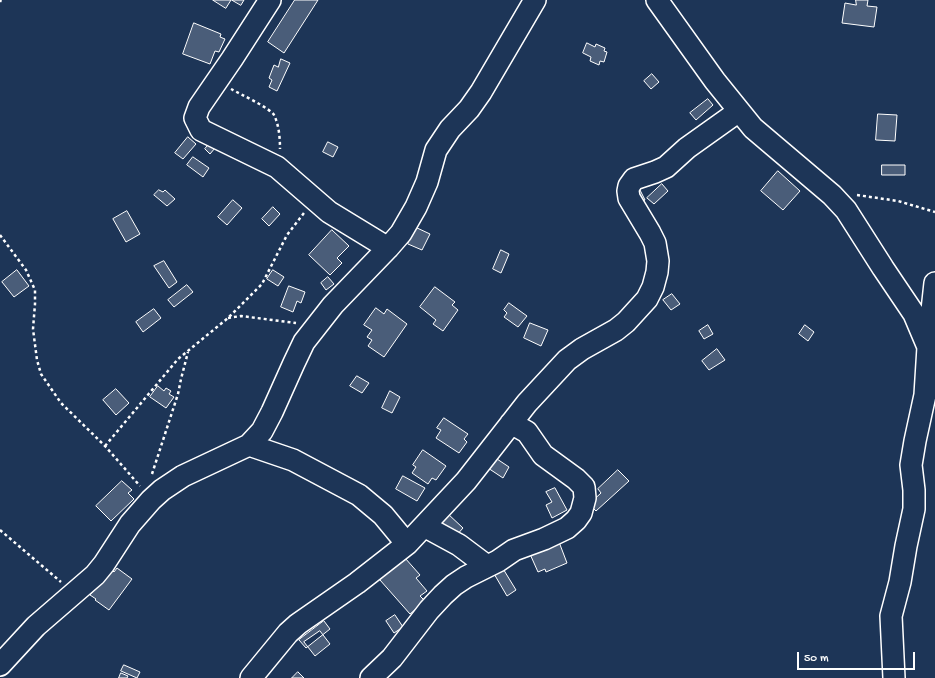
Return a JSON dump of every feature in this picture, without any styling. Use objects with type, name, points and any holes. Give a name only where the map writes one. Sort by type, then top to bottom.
[{"type":"street","points":[[270,0],[199,108],[195,118],[201,130],[277,167],[329,212],[388,248]]},
{"type":"street","points":[[0,665],[36,626],[95,575],[104,564],[148,497],[162,490],[183,476],[249,445],[262,431],[304,342],[334,305],[401,233],[416,207],[427,182],[436,150],[450,129],[481,92],[535,0]]},
{"type":"street","points":[[658,0],[715,81],[753,128],[832,195],[846,210],[882,268],[914,314],[928,347]]},
{"type":"street","points":[[251,678],[288,633],[298,624],[357,583],[407,544],[466,481],[511,423],[566,360],[626,322],[647,298],[653,287],[658,261],[655,243],[630,198],[628,192],[631,182],[634,179],[666,167],[687,148],[739,111]]},
{"type":"street","points":[[894,678],[891,616],[900,582],[914,509],[914,490],[911,465],[925,395],[928,347],[935,283]]},
{"type":"street","points":[[372,678],[392,658],[429,610],[443,595],[466,577],[514,550],[544,539],[567,528],[581,513],[585,498],[585,490],[582,485],[543,455],[527,432],[511,423]]},
{"type":"street","points":[[249,445],[293,460],[359,495],[383,515],[407,544]]},
{"type":"street","points":[[424,526],[459,546],[487,566]]},
{"type":"path","points":[[217,82],[266,108],[274,114],[278,132],[282,171]]},
{"type":"path","points":[[832,195],[855,194],[898,201],[935,212]]},
{"type":"path","points":[[105,446],[178,359],[228,318],[262,284],[288,235],[314,198]]},
{"type":"path","points":[[0,235],[26,270],[34,290],[35,304],[33,330],[37,360],[41,374],[61,403],[105,446],[148,497]]},
{"type":"path","points":[[228,318],[241,316],[259,317],[278,321],[319,325]]},
{"type":"path","points":[[148,497],[178,394],[188,351]]},
{"type":"path","points":[[0,530],[63,584],[72,595]]},
{"type":"building","points":[[213,0],[231,0],[226,8]]},
{"type":"building","points":[[232,0],[244,0],[241,5]]},
{"type":"building","points":[[295,0],[318,0],[284,53],[268,42]]},
{"type":"building","points":[[856,0],[868,0],[867,6],[877,7],[874,27],[842,23],[845,3],[856,5]]},
{"type":"building","points":[[194,23],[221,34],[220,37],[225,39],[219,52],[215,51],[210,64],[183,54]]},
{"type":"building","points":[[587,43],[595,47],[596,44],[605,48],[604,51],[607,52],[604,62],[600,61],[599,65],[590,61],[591,57],[583,53]]},
{"type":"building","points":[[281,59],[290,63],[277,91],[269,87],[272,80],[269,78],[274,65],[278,67]]},
{"type":"building","points":[[652,74],[659,82],[651,89],[644,81]]},
{"type":"building","points":[[708,99],[713,105],[696,120],[690,113]]},
{"type":"building","points":[[878,114],[897,115],[895,141],[876,140]]},
{"type":"building","points":[[188,137],[196,144],[183,159],[175,153]]},
{"type":"building","points":[[328,142],[338,147],[333,157],[323,152]]},
{"type":"building","points":[[210,143],[215,148],[210,154],[205,149]]},
{"type":"building","points":[[193,157],[209,168],[203,177],[187,165]]},
{"type":"building","points":[[882,165],[905,165],[905,175],[882,175]]},
{"type":"building","points":[[778,171],[800,191],[783,210],[761,191]]},
{"type":"building","points":[[662,184],[668,191],[654,204],[647,198]]},
{"type":"building","points":[[639,188],[645,200],[637,204]]},
{"type":"building","points":[[159,190],[163,192],[165,190],[175,199],[167,206],[154,195]]},
{"type":"building","points":[[233,200],[242,208],[227,225],[218,217]]},
{"type":"building","points":[[273,207],[280,214],[269,226],[262,219]]},
{"type":"building","points":[[127,211],[140,234],[126,242],[113,219]]},
{"type":"building","points":[[415,227],[430,234],[422,250],[408,244]]},
{"type":"building","points":[[332,230],[349,246],[337,258],[342,263],[330,275],[309,255]]},
{"type":"building","points":[[501,250],[509,254],[501,273],[493,269]]},
{"type":"building","points":[[164,261],[177,282],[169,288],[154,266]]},
{"type":"building","points":[[17,270],[29,286],[14,297],[2,282]]},
{"type":"building","points":[[273,270],[284,277],[278,286],[267,279]]},
{"type":"building","points":[[328,277],[334,284],[326,290],[321,283]]},
{"type":"building","points":[[187,285],[193,292],[174,307],[168,300]]},
{"type":"building","points":[[289,286],[305,292],[301,303],[297,301],[293,312],[281,307]]},
{"type":"building","points":[[435,287],[455,302],[452,305],[458,310],[443,331],[433,324],[436,320],[420,307]]},
{"type":"building","points":[[672,294],[680,304],[671,310],[663,300]]},
{"type":"building","points":[[509,303],[527,316],[518,327],[504,317],[507,313],[504,310]]},
{"type":"building","points":[[376,308],[384,314],[387,309],[407,324],[384,357],[368,346],[372,340],[367,337],[372,330],[364,325]]},
{"type":"building","points":[[154,309],[161,318],[143,332],[136,322]]},
{"type":"building","points":[[530,323],[548,330],[541,346],[524,338]]},
{"type":"building","points":[[708,325],[713,334],[704,339],[699,331]]},
{"type":"building","points":[[805,325],[814,332],[808,341],[799,334]]},
{"type":"building","points":[[717,349],[725,360],[709,370],[702,361]]},
{"type":"building","points":[[357,376],[369,383],[362,393],[350,386]]},
{"type":"building","points":[[158,386],[164,391],[166,388],[171,391],[169,394],[174,397],[166,408],[150,397]]},
{"type":"building","points":[[116,389],[129,403],[116,415],[103,400]]},
{"type":"building","points":[[390,391],[400,397],[392,413],[382,408]]},
{"type":"building","points":[[444,418],[468,434],[464,439],[467,442],[459,453],[436,438],[441,430],[437,428]]},
{"type":"building","points":[[423,450],[446,466],[436,480],[432,478],[428,484],[412,473],[416,467],[413,465]]},
{"type":"building","points":[[494,457],[509,467],[503,478],[488,468]]},
{"type":"building","points":[[618,470],[629,481],[596,511],[589,504],[601,493],[598,489]]},
{"type":"building","points":[[403,476],[425,488],[417,501],[396,489]]},
{"type":"building","points":[[122,481],[132,490],[128,493],[134,499],[111,521],[96,506]]},
{"type":"building","points":[[555,488],[567,510],[552,518],[546,505],[552,502],[546,492]]},
{"type":"building","points":[[447,513],[463,528],[455,537],[438,521]]},
{"type":"building","points":[[559,542],[567,563],[546,572],[545,569],[538,572],[530,554]]},
{"type":"building","points":[[405,558],[420,575],[416,578],[427,591],[420,596],[425,601],[410,614],[380,580]]},
{"type":"building","points":[[502,567],[516,590],[507,596],[493,572]]},
{"type":"building","points":[[110,568],[114,572],[117,568],[132,579],[109,610],[90,595],[95,589],[91,587]]},
{"type":"building","points":[[395,615],[403,627],[394,633],[386,621]]},
{"type":"building","points":[[324,621],[330,629],[306,648],[299,640]]},
{"type":"building","points":[[320,631],[330,644],[315,656],[304,642]]},
{"type":"building","points":[[124,665],[140,672],[137,678],[121,671]]},
{"type":"building","points":[[298,672],[304,678],[292,678]]},
{"type":"building","points":[[121,673],[128,676],[127,678],[119,678]]}]
